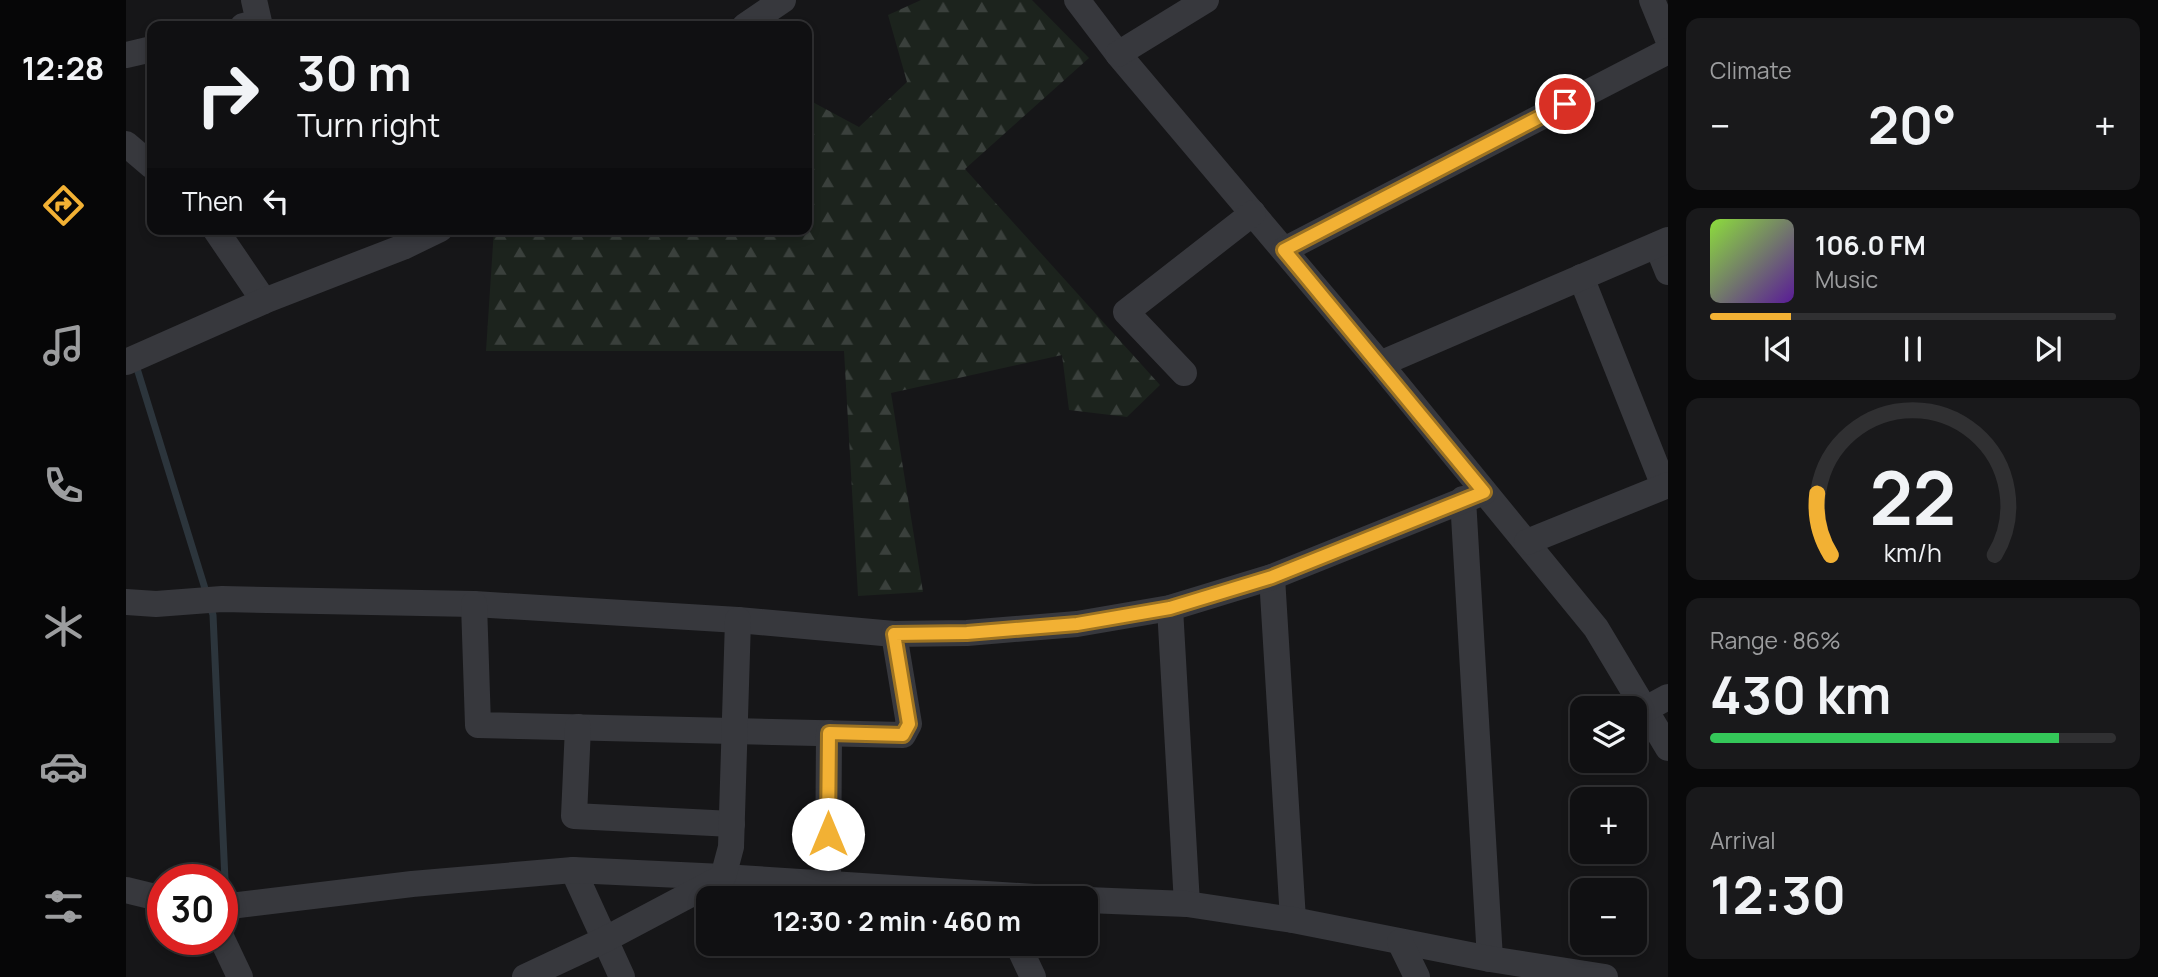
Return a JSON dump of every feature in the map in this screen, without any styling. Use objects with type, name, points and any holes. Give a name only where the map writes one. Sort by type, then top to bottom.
[{"type":"street","points":[[254,0],[259,21]]},
{"type":"street","points":[[752,21],[783,0]]},
{"type":"street","points":[[1077,0],[1118,54],[1380,364],[1474,496],[1527,542],[1596,628],[1636,696]]},
{"type":"street","points":[[1118,54],[1206,0]]},
{"type":"street","points":[[1659,6],[1668,39]]},
{"type":"street","points":[[126,55],[147,50]]},
{"type":"street","points":[[1284,250],[1668,51]]},
{"type":"street","points":[[126,144],[147,162]]},
{"type":"street","points":[[1184,373],[1126,312],[1253,213]]},
{"type":"street","points":[[219,235],[264,301]]},
{"type":"street","points":[[126,362],[264,301],[428,235]]},
{"type":"street","points":[[1380,364],[1663,242],[1668,272]]},
{"type":"street","points":[[1527,542],[1666,485],[1581,277]]},
{"type":"street","points":[[126,602],[156,604],[222,598],[474,604],[738,620],[894,634],[967,633],[1077,624],[1170,608],[1272,577],[1474,496]]},
{"type":"street","points":[[1474,496],[1490,959]]},
{"type":"street","points":[[1272,577],[1293,920]]},
{"type":"street","points":[[474,604],[478,725],[903,735],[909,724],[894,634]]},
{"type":"street","points":[[1170,608],[1186,904]]},
{"type":"street","points":[[525,977],[604,940],[723,877],[731,847],[738,620]]},
{"type":"street","points":[[1647,708],[1668,697]]},
{"type":"street","points":[[1647,715],[1668,748]]},
{"type":"street","points":[[578,727],[574,816],[732,824]]},
{"type":"street","points":[[828,884],[829,733]]},
{"type":"street","points":[[238,906],[412,884],[573,870],[856,886]]},
{"type":"street","points":[[573,870],[622,977]]},
{"type":"street","points":[[126,890],[147,895]]},
{"type":"street","points":[[1098,900],[1186,904],[1293,920],[1490,959],[1605,977]]},
{"type":"street","points":[[1400,942],[1417,977]]},
{"type":"street","points":[[230,955],[240,977]]},
{"type":"street","points":[[1023,956],[1033,977]]},
{"type":"green space","points":[[921,0],[1032,0],[1089,58],[965,169],[1160,385],[1127,417],[1069,410],[1062,355],[891,393],[923,592],[858,596],[844,351],[486,351],[494,235],[812,235],[812,102],[859,127],[907,82],[888,15]]},
{"type":"waterway","points":[[135,362],[207,595]]},
{"type":"waterway","points":[[210,606],[213,615],[224,864]]},
{"type":"route","points":[[828,834],[829,733],[903,735],[909,724],[894,634],[967,633],[1077,624],[1170,608],[1272,577],[1484,492],[1284,250],[1565,104]]}]
